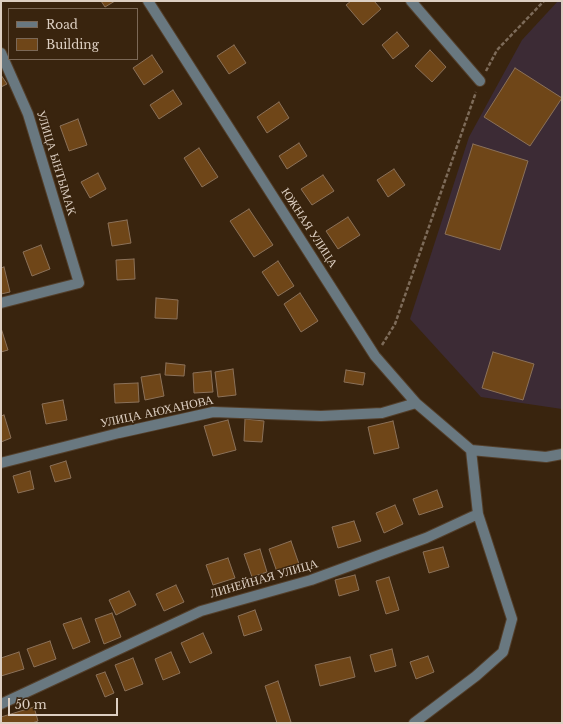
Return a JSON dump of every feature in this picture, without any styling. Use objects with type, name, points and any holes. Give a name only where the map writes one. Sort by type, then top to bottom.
[{"type":"street","name":"ЮЖНАЯ УЛИЦА","points":[[148,1],[375,356],[416,403],[471,450]]},
{"type":"street","points":[[411,1],[480,81]]},
{"type":"street","name":"УЛИЦА ЫНТЫМАК","points":[[1,52],[28,114],[80,283],[1,303]]},
{"type":"street","name":"УЛИЦА АЮХАНОВА","points":[[1,463],[119,433],[214,412],[321,416],[382,413],[416,403]]},
{"type":"street","points":[[414,723],[476,676],[503,652],[512,619],[478,514],[471,450],[546,457],[562,454]]},
{"type":"street","name":"ЛИНЕЙНАЯ УЛИЦА","points":[[1,704],[201,611],[311,580],[426,538],[478,514]]},
{"type":"path","points":[[375,356],[394,324],[480,81],[496,50],[544,1]]},
{"type":"shaded area","points":[[558,1],[562,1],[562,409],[481,397],[410,319],[469,137],[522,40]]},
{"type":"building","points":[[101,1],[115,1],[105,7]]},
{"type":"building","points":[[351,1],[374,1],[381,9],[363,25],[346,5]]},
{"type":"building","points":[[397,32],[409,46],[393,59],[382,45]]},
{"type":"building","points":[[234,45],[246,63],[229,74],[217,56]]},
{"type":"building","points":[[430,50],[446,67],[432,82],[415,66]]},
{"type":"building","points":[[152,55],[163,72],[144,85],[133,68]]},
{"type":"building","points":[[515,68],[562,98],[530,146],[484,117]]},
{"type":"building","points":[[1,75],[7,84],[1,87]]},
{"type":"building","points":[[173,90],[182,104],[159,119],[150,105]]},
{"type":"building","points":[[279,102],[289,118],[267,133],[257,117]]},
{"type":"building","points":[[78,119],[87,145],[69,151],[60,126]]},
{"type":"building","points":[[299,143],[307,156],[287,169],[279,156]]},
{"type":"building","points":[[473,144],[528,161],[500,250],[445,234]]},
{"type":"building","points":[[199,148],[218,177],[202,187],[184,158]]},
{"type":"building","points":[[394,169],[405,185],[388,197],[377,180]]},
{"type":"building","points":[[98,173],[106,189],[90,198],[81,182]]},
{"type":"building","points":[[323,175],[334,191],[312,205],[301,189]]},
{"type":"building","points":[[249,209],[273,245],[254,257],[230,221]]},
{"type":"building","points":[[348,217],[360,235],[338,249],[326,231]]},
{"type":"building","points":[[127,220],[131,243],[112,246],[108,223]]},
{"type":"building","points":[[41,245],[50,269],[32,276],[23,252]]},
{"type":"building","points":[[134,259],[135,279],[117,280],[116,260]]},
{"type":"building","points":[[278,261],[294,286],[278,296],[262,272]]},
{"type":"building","points":[[4,267],[10,292],[1,294],[1,268]]},
{"type":"building","points":[[300,293],[318,321],[301,332],[284,304]]},
{"type":"building","points":[[156,298],[178,300],[177,319],[155,318]]},
{"type":"building","points":[[1,328],[8,350],[1,352]]},
{"type":"building","points":[[493,352],[534,364],[523,400],[482,388]]},
{"type":"building","points":[[166,363],[185,365],[184,376],[165,375]]},
{"type":"building","points":[[233,369],[236,395],[218,397],[215,372]]},
{"type":"building","points":[[346,370],[365,373],[363,385],[344,382]]},
{"type":"building","points":[[211,371],[213,392],[194,393],[193,373]]},
{"type":"building","points":[[160,374],[164,396],[145,400],[141,377]]},
{"type":"building","points":[[138,383],[139,402],[115,403],[114,384]]},
{"type":"building","points":[[63,400],[67,420],[46,424],[42,404]]},
{"type":"building","points":[[4,415],[11,438],[1,442],[1,416]]},
{"type":"building","points":[[245,419],[264,421],[262,442],[244,441]]},
{"type":"building","points":[[228,420],[236,450],[213,456],[204,426]]},
{"type":"building","points":[[393,421],[399,448],[374,454],[368,427]]},
{"type":"building","points":[[66,461],[71,478],[55,482],[50,466]]},
{"type":"building","points":[[30,471],[34,489],[18,493],[13,476]]},
{"type":"building","points":[[437,490],[443,507],[419,515],[413,499]]},
{"type":"building","points":[[395,505],[403,524],[384,533],[376,513]]},
{"type":"building","points":[[354,521],[361,541],[338,548],[332,527]]},
{"type":"building","points":[[291,541],[299,564],[277,572],[269,549]]},
{"type":"building","points":[[443,547],[449,567],[429,573],[423,552]]},
{"type":"building","points":[[260,549],[267,572],[252,577],[244,554]]},
{"type":"building","points":[[228,558],[235,578],[213,585],[206,565]]},
{"type":"building","points":[[355,575],[359,590],[339,596],[335,580]]},
{"type":"building","points":[[389,577],[399,610],[386,614],[376,581]]},
{"type":"building","points":[[176,585],[184,602],[164,611],[156,594]]},
{"type":"building","points":[[129,591],[136,605],[116,615],[109,600]]},
{"type":"building","points":[[255,610],[262,630],[244,636],[238,616]]},
{"type":"building","points":[[112,613],[121,637],[104,644],[95,619]]},
{"type":"building","points":[[81,618],[90,642],[73,649],[63,624]]},
{"type":"building","points":[[203,633],[212,653],[190,663],[181,643]]},
{"type":"building","points":[[50,641],[56,659],[34,667],[27,649]]},
{"type":"building","points":[[392,649],[396,666],[375,672],[370,655]]},
{"type":"building","points":[[19,652],[24,669],[1,676],[1,658]]},
{"type":"building","points":[[171,652],[180,673],[163,680],[155,659]]},
{"type":"building","points":[[428,656],[434,672],[416,679],[410,662]]},
{"type":"building","points":[[350,657],[355,677],[320,686],[315,665]]},
{"type":"building","points":[[133,658],[143,684],[125,691],[115,665]]},
{"type":"building","points":[[105,672],[114,693],[105,697],[96,675]]},
{"type":"building","points":[[278,681],[291,722],[277,723],[265,686]]},
{"type":"building","points":[[34,707],[38,721],[32,723],[1,723],[1,717]]}]
